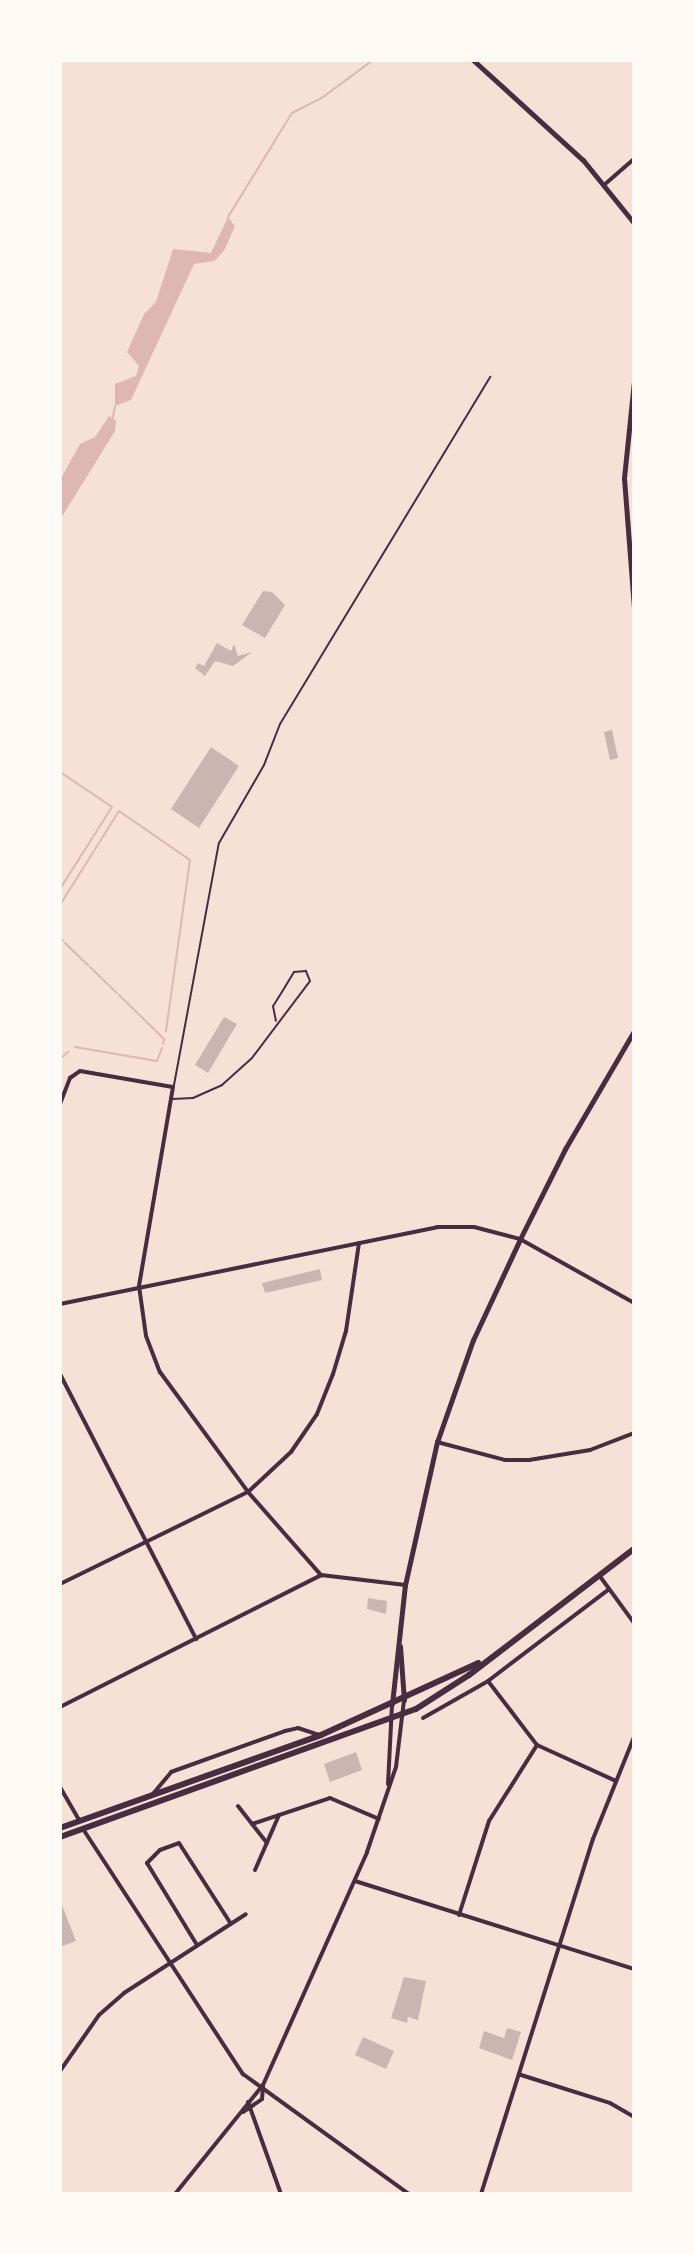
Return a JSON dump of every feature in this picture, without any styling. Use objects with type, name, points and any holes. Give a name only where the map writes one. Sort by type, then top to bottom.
[{"type":"main road","points":[[60,1828],[81,1825],[403,1715],[446,1692],[634,1549]]},
{"type":"main road","points":[[60,1837],[152,1795],[321,1735],[404,1700],[485,1660]]},
{"type":"street","points":[[473,60],[604,185],[634,222]]},
{"type":"street","points":[[604,185],[634,159]]},
{"type":"street","points":[[634,381],[624,478],[634,609]]},
{"type":"street","points":[[388,1786],[390,1720],[405,1585],[437,1442],[473,1340],[520,1239],[565,1149],[634,1031]]},
{"type":"street","points":[[60,1104],[70,1078],[80,1071],[173,1087],[139,1286],[146,1336],[164,1380],[248,1492],[321,1575]]},
{"type":"street","points":[[60,1304],[437,1227],[474,1227],[520,1239],[634,1303]]},
{"type":"street","points":[[60,1584],[248,1492],[291,1452],[317,1414],[346,1331],[359,1243]]},
{"type":"street","points":[[60,1374],[196,1639]]},
{"type":"street","points":[[437,1442],[505,1460],[529,1460],[575,1454],[634,1433]]},
{"type":"street","points":[[60,1707],[321,1575],[405,1585]]},
{"type":"street","points":[[599,1575],[634,1623]]},
{"type":"street","points":[[423,1718],[488,1681],[609,1589]]},
{"type":"street","points":[[175,2194],[263,2085],[355,1881],[379,1819],[403,1715],[400,1645]]},
{"type":"street","points":[[488,1681],[537,1745],[616,1781]]},
{"type":"street","points":[[152,1795],[171,1772],[285,1731],[298,1728],[321,1735]]},
{"type":"street","points":[[481,2194],[559,1945],[634,1737]]},
{"type":"street","points":[[459,1915],[489,1821],[537,1745]]},
{"type":"street","points":[[60,1787],[81,1825],[243,2074],[263,2085],[409,2194]]},
{"type":"street","points":[[252,1824],[330,1798],[379,1819]]},
{"type":"street","points":[[238,1806],[267,1843]]},
{"type":"street","points":[[255,1870],[279,1815]]},
{"type":"street","points":[[197,1945],[147,1863],[160,1850],[179,1843],[231,1924]]},
{"type":"street","points":[[355,1881],[634,1969]]},
{"type":"street","points":[[60,2071],[99,2015],[171,1962],[246,1914]]},
{"type":"street","points":[[520,2074],[610,2103],[634,2117]]},
{"type":"street","points":[[239,2114],[262,2099],[263,2085]]},
{"type":"street","points":[[248,2102],[253,2107],[281,2194]]},
{"type":"lane","points":[[173,1087],[219,843],[264,765],[280,724],[490,377]]},
{"type":"lane","points":[[171,1099],[193,1098],[222,1085],[252,1058],[276,1021],[289,1015],[310,981],[306,971],[294,972],[273,1006],[276,1021]]},
{"type":"shaded area","points":[[228,217],[235,226],[224,251],[214,261],[194,264],[131,400],[115,406],[115,384],[136,376],[139,366],[127,352],[144,314],[156,302],[173,249],[211,253]]},
{"type":"shaded area","points":[[109,416],[116,420],[115,431],[60,520],[60,480],[80,444],[95,437]]},
{"type":"building","points":[[263,591],[272,592],[285,605],[265,638],[242,625]]},
{"type":"building","points":[[217,643],[231,651],[234,644],[238,656],[252,652],[233,666],[215,661],[205,676],[195,668],[198,663],[204,666]]},
{"type":"building","points":[[612,730],[618,758],[610,760],[604,732]]},
{"type":"building","points":[[211,747],[239,766],[199,828],[171,809]]},
{"type":"building","points":[[224,1017],[237,1024],[208,1073],[195,1065]]},
{"type":"building","points":[[320,1269],[322,1280],[265,1293],[262,1283]]},
{"type":"building","points":[[368,1598],[387,1601],[386,1614],[367,1609]]},
{"type":"building","points":[[356,1752],[362,1770],[330,1782],[324,1764]]},
{"type":"building","points":[[60,1900],[76,1941],[60,1947]]},
{"type":"building","points":[[404,1977],[426,1981],[418,2020],[408,2017],[407,2023],[391,2018]]},
{"type":"building","points":[[507,2028],[521,2032],[512,2060],[479,2048],[484,2031],[504,2038]]},
{"type":"building","points":[[363,2037],[394,2051],[386,2069],[355,2055]]},
{"type":"waterway","points":[[228,217],[292,113],[323,97],[373,60]]},
{"type":"waterway","points":[[113,417],[115,406]]},
{"type":"waterway","points":[[60,772],[112,807],[60,889]]},
{"type":"waterway","points":[[60,905],[119,811],[190,860],[166,1031]]},
{"type":"waterway","points":[[60,938],[63,941]]},
{"type":"waterway","points":[[65,943],[88,965]]},
{"type":"waterway","points":[[90,967],[117,993]]},
{"type":"waterway","points":[[119,995],[164,1039],[163,1044]]},
{"type":"waterway","points":[[75,1047],[157,1061],[162,1048]]},
{"type":"waterway","points":[[60,1059],[68,1052]]}]
